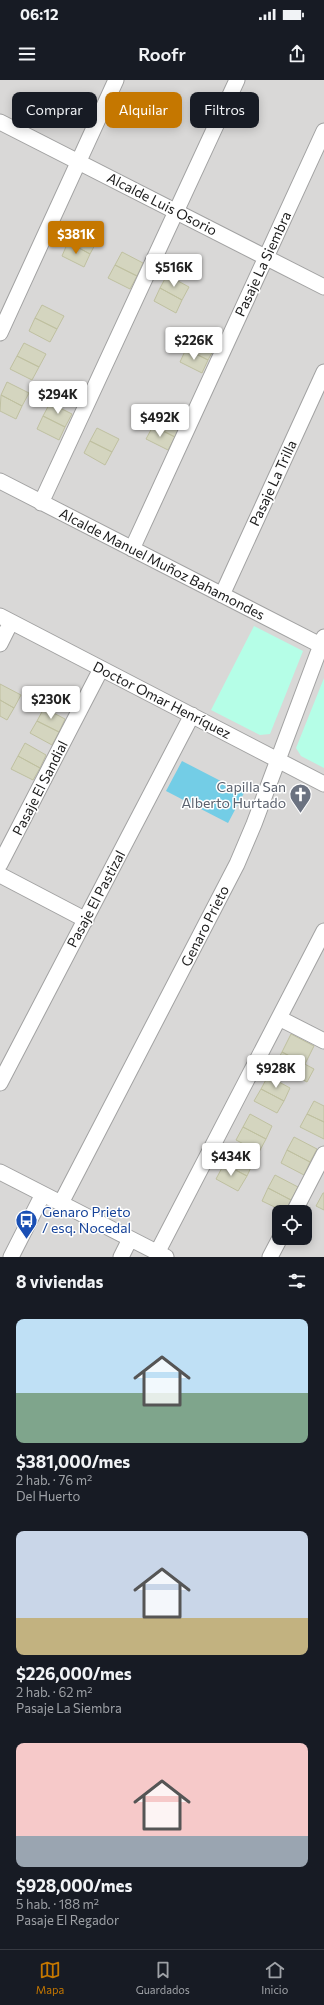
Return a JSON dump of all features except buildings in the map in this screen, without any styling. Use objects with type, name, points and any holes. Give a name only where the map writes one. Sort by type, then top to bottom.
[{"type":"street","points":[[0,333],[116,80]]},
{"type":"street","points":[[41,503],[237,80]]},
{"type":"street","name":"Alcalde Luis Osorio","points":[[0,122],[324,287]]},
{"type":"street","name":"Pasaje La Siembra","points":[[132,549],[324,131]]},
{"type":"street","name":"Pasaje La Trilla","points":[[222,595],[324,372]]},
{"type":"street","name":"Alcalde Manuel Muñoz Bahamondes","points":[[0,481],[222,595],[323,643]]},
{"type":"street","points":[[0,644],[6,619]]},
{"type":"street","name":"Doctor Omar Henríquez","points":[[6,619],[324,784]]},
{"type":"street","name":"Genaro Prieto","points":[[61,1203],[225,888],[254,824],[323,643]]},
{"type":"street","name":"Pasaje El Sandial","points":[[0,864],[101,668]]},
{"type":"street","name":"Pasaje El Pastizal","points":[[0,1083],[192,716]]},
{"type":"street","points":[[0,875],[86,920]]},
{"type":"street","points":[[0,1172],[162,1255],[279,1018],[324,931]]},
{"type":"street","points":[[279,1018],[324,1041]]},
{"type":"street","points":[[298,1205],[324,1154]]},
{"type":"street","points":[[11,1257],[43,1194]]},
{"type":"street","points":[[121,1257],[130,1239]]},
{"type":"street","points":[[270,1257],[276,1245]]},
{"type":"shaded area","points":[[0,80],[324,80],[324,1257],[0,1257]]},
{"type":"shaded area","points":[[254,626],[303,651],[270,734],[260,735],[211,710]]},
{"type":"shaded area","points":[[324,678],[324,768],[301,756],[296,748]]},
{"type":"shaded area","points":[[182,761],[244,793],[228,823],[166,791]]},
{"type":"place","name":"Capilla San Alberto Hurtado","points":[[301,814]]},
{"type":"place","name":"Genaro Prieto / esq. Nocedal","points":[[27,1240]]}]
